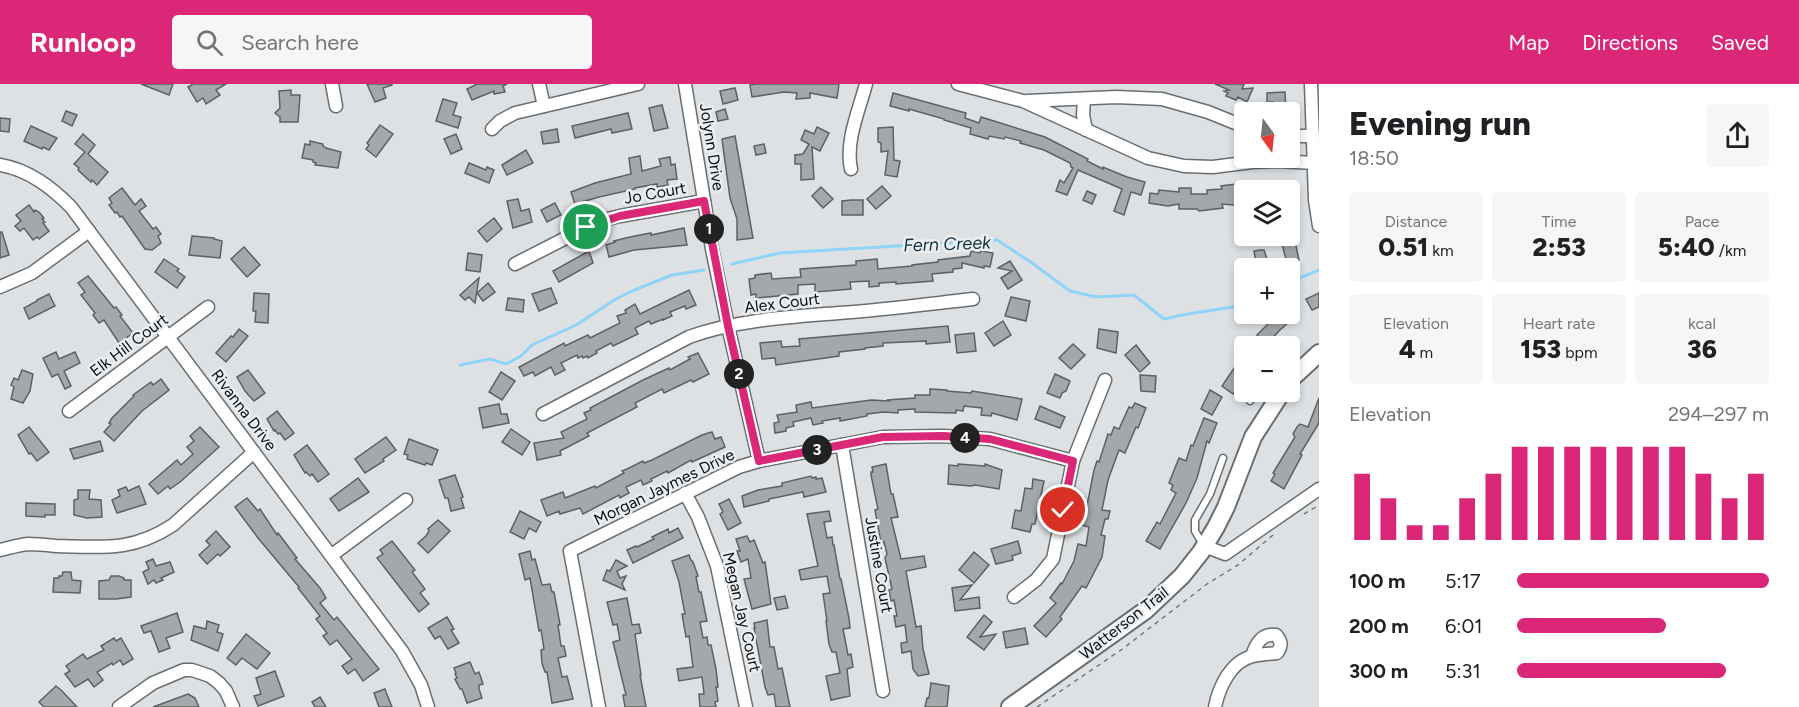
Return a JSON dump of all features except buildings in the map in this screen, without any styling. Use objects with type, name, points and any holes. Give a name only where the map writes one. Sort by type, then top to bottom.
[{"type":"main road","points":[[1300,369],[1319,353]]},
{"type":"main road","name":"Watterson Trail","points":[[1010,707],[1146,610],[1182,576],[1204,546],[1226,507],[1253,437],[1276,402]]},
{"type":"street","points":[[332,84],[336,106]]},
{"type":"street","points":[[539,84],[544,106]]},
{"type":"street","points":[[492,129],[500,121],[515,113],[638,84]]},
{"type":"street","name":"Jolynn Drive","points":[[685,84],[728,326],[759,461]]},
{"type":"street","points":[[850,169],[849,159],[854,126],[866,84]]},
{"type":"street","points":[[958,84],[1023,101],[1148,158],[1184,166],[1213,167],[1234,164]]},
{"type":"street","points":[[1311,84],[1315,200],[1319,226]]},
{"type":"street","points":[[1023,101],[1116,97],[1161,99],[1208,112],[1234,123]]},
{"type":"street","points":[[1084,99],[1083,115],[1086,130]]},
{"type":"street","points":[[1300,136],[1313,136]]},
{"type":"street","points":[[1300,161],[1314,163]]},
{"type":"street","name":"Rivanna Drive","points":[[0,165],[21,171],[43,182],[71,207],[402,651],[421,686],[428,707]]},
{"type":"street","name":"Jo Court","points":[[515,264],[599,221],[704,201]]},
{"type":"street","points":[[0,287],[32,273],[89,231]]},
{"type":"street","name":"Alex Court","points":[[543,414],[689,337],[708,330],[812,315],[973,299]]},
{"type":"street","name":"Elk Hill Court","points":[[69,411],[208,307]]},
{"type":"street","points":[[1014,597],[1036,580],[1053,559],[1073,461],[1105,380]]},
{"type":"street","name":"Morgan Jaymes Drive","points":[[599,707],[570,551],[740,467],[759,461],[883,437],[943,436],[990,439],[1073,461]]},
{"type":"street","name":"Justine Court","points":[[842,445],[883,691]]},
{"type":"street","points":[[0,550],[27,544],[105,548],[143,541],[173,525],[254,452]]},
{"type":"street","points":[[1204,546],[1225,554],[1319,489]]},
{"type":"street","name":"Megan Jay Court","points":[[685,493],[698,517],[717,566],[746,707]]},
{"type":"street","points":[[332,555],[406,500]]},
{"type":"street","points":[[1215,707],[1229,672],[1241,661],[1252,656]]},
{"type":"street","points":[[119,707],[153,683],[184,670],[192,670],[210,676],[219,683],[226,691],[233,707]]},
{"type":"lane","points":[[1204,546],[1196,531],[1196,520],[1210,494],[1223,458]]},
{"type":"path","points":[[1298,518],[1319,505]]},
{"type":"path","points":[[1037,707],[1121,650],[1207,584],[1238,565],[1278,531]]},
{"type":"waterway","name":"Fern Creek","points":[[732,264],[780,253],[997,240],[1070,291],[1096,297],[1134,295],[1164,319],[1234,307]]},
{"type":"waterway","name":"Fern Creek","points":[[460,365],[490,359],[506,364],[521,356],[532,345],[576,325],[632,291],[672,275],[704,270]]},
{"type":"waterway","name":"Fern Creek","points":[[1300,278],[1319,270]]},
{"type":"route","points":[[586,227],[620,216],[704,201],[728,326],[759,461],[883,437],[943,436],[990,439],[1073,461],[1063,510]]}]
